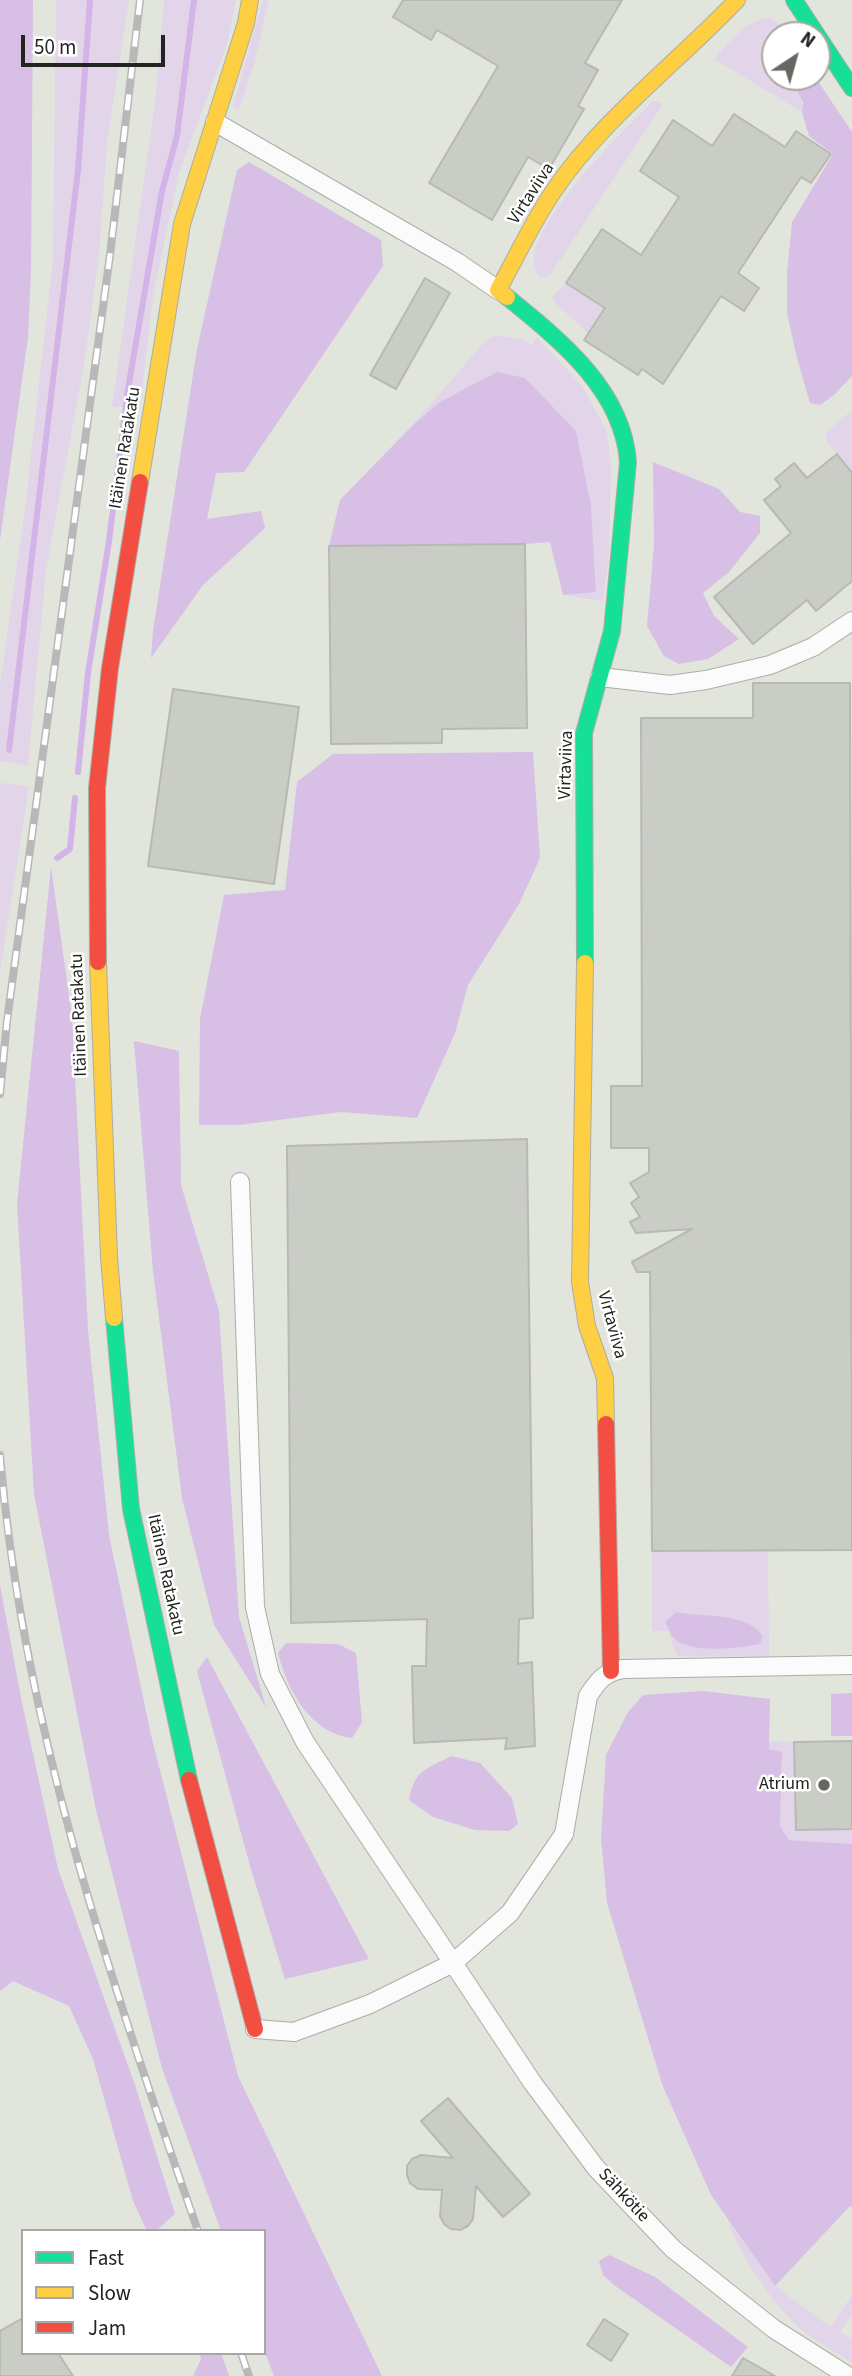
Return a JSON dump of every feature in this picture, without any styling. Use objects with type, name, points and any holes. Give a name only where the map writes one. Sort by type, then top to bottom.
[{"type":"street","name":"Itäinen Ratakatu","points":[[250,0],[246,23],[183,224],[110,668],[97,788],[97,942],[109,1257],[131,1509],[195,1809],[256,2029]]},
{"type":"street","name":"Virtaviiva","points":[[611,1671],[605,1378],[587,1326],[579,1282],[585,1053],[584,733],[612,631],[628,462],[626,436],[608,400],[587,371],[544,327],[498,290],[553,192],[588,149],[629,105],[700,39],[737,0]]},
{"type":"street","points":[[794,0],[852,88]]},
{"type":"street","points":[[215,122],[457,262],[498,290]]},
{"type":"street","points":[[600,677],[670,685],[706,680],[770,665],[813,647],[852,621]]},
{"type":"street","name":"Sähkötie","points":[[240,1182],[256,1607],[270,1674],[305,1742],[532,2082],[596,2168],[673,2249],[774,2329],[848,2376]]},
{"type":"street","points":[[256,2029],[294,2032],[369,2004],[453,1963],[510,1913],[564,1834],[588,1696],[599,1679],[611,1671],[623,1668],[852,1665]]},
{"type":"shaded area","points":[[0,0],[33,0],[28,337],[0,540]]},
{"type":"shaded area","points":[[56,0],[129,0],[107,143],[99,255],[84,364],[46,570],[28,766],[0,761],[0,686],[25,508],[53,260]]},
{"type":"shaded area","points":[[164,0],[236,0],[227,44],[179,173],[153,296],[140,406],[112,407],[155,102]]},
{"type":"shaded area","points":[[263,0],[269,0],[254,64],[239,110],[233,107]]},
{"type":"shaded area","points":[[770,18],[775,21],[761,21],[761,87],[714,59],[746,27],[761,20]]},
{"type":"shaded area","points":[[767,91],[797,91],[802,112]]},
{"type":"shaded area","points":[[797,91],[824,91],[852,132],[852,376],[820,405],[810,403],[787,313],[787,274],[792,222],[833,154],[809,136],[802,112],[803,103]]},
{"type":"shaded area","points":[[653,101],[660,101],[662,106],[550,275],[541,278],[534,262],[539,240],[553,214],[597,159]]},
{"type":"shaded area","points":[[249,162],[381,240],[383,266],[244,472],[216,473],[207,519],[261,511],[265,528],[203,585],[151,658],[197,349],[237,170]]},
{"type":"shaded area","points":[[566,283],[613,295],[588,333],[553,301],[553,296]]},
{"type":"shaded area","points":[[496,335],[522,339],[532,345],[537,337],[583,387],[607,432],[611,466],[609,554],[603,601],[563,595],[596,592],[591,506],[410,428],[485,341]]},
{"type":"shaded area","points":[[497,372],[525,378],[576,431],[591,506],[596,592],[563,595],[550,542],[329,546],[340,500],[410,428],[440,402]]},
{"type":"shaded area","points":[[852,410],[852,473],[826,440],[826,433]]},
{"type":"shaded area","points":[[653,462],[719,489],[740,512],[760,516],[760,533],[729,572],[703,593],[714,616],[739,639],[708,659],[679,664],[664,656],[647,626],[654,545]]},
{"type":"shaded area","points":[[533,752],[540,858],[519,904],[468,985],[455,1033],[417,1118],[341,1112],[239,1125],[199,1125],[200,1019],[224,895],[285,890],[297,782],[333,754]]},
{"type":"shaded area","points":[[0,783],[29,786],[0,972]]},
{"type":"shaded area","points":[[51,867],[72,1017],[88,1330],[109,1535],[151,1735],[238,2076],[382,2376],[274,2376],[266,2355],[266,2229],[220,2229],[162,2068],[96,1810],[34,1494],[17,1204]]},
{"type":"shaded area","points":[[134,1041],[179,1051],[181,1185],[219,1311],[239,1617],[266,1707],[214,1625],[182,1498],[153,1271]]},
{"type":"shaded area","points":[[768,1550],[769,1657],[677,1656],[668,1631],[652,1631],[652,1551]]},
{"type":"shaded area","points":[[0,1585],[58,1869],[136,2088],[175,2214],[158,2229],[146,2229],[133,2201],[93,2059],[69,2006],[13,1981],[0,1991]]},
{"type":"shaded area","points":[[676,1612],[735,1619],[755,1628],[763,1636],[760,1644],[751,1646],[714,1649],[690,1646],[673,1637],[665,1622]]},
{"type":"shaded area","points":[[286,1643],[338,1644],[356,1653],[362,1722],[352,1738],[337,1735],[324,1728],[303,1708],[288,1681],[278,1653]]},
{"type":"shaded area","points":[[207,1657],[369,1959],[285,1979],[250,1866],[197,1671]]},
{"type":"shaded area","points":[[703,1691],[770,1699],[769,1749],[782,1752],[780,1826],[789,1840],[852,1844],[852,2207],[850,2206],[775,2286],[711,2195],[662,2084],[607,1903],[601,1838],[606,1755],[628,1712],[643,1695]]},
{"type":"shaded area","points":[[852,1693],[852,1736],[831,1736],[831,1694]]},
{"type":"shaded area","points":[[769,1741],[794,1742],[796,1829],[852,1829],[852,1844],[789,1840],[780,1826],[782,1752],[769,1749]]},
{"type":"shaded area","points":[[451,1756],[480,1763],[512,1798],[518,1824],[509,1831],[475,1830],[433,1817],[409,1800],[418,1776]]},
{"type":"shaded area","points":[[728,2220],[775,2286],[825,2323],[831,2326],[852,2295],[852,2314],[840,2332],[852,2339],[852,2363],[807,2334],[784,2312],[749,2265]]},
{"type":"shaded area","points":[[609,2255],[655,2277],[748,2347],[731,2367],[603,2275],[599,2261]]},
{"type":"shaded area","points":[[200,2355],[222,2355],[229,2376],[193,2376],[201,2359]]},
{"type":"building","points":[[403,0],[622,0],[585,63],[598,70],[578,106],[584,109],[549,169],[528,157],[492,220],[429,183],[498,66],[437,30],[431,40],[393,17]]},
{"type":"building","points":[[734,114],[785,147],[796,131],[831,154],[811,183],[801,177],[738,273],[759,288],[744,311],[721,296],[663,384],[642,369],[638,375],[584,340],[605,308],[566,283],[602,229],[641,255],[679,197],[640,171],[673,120],[712,146]]},
{"type":"building","points":[[425,278],[450,293],[396,389],[370,375]]},
{"type":"building","points":[[837,454],[852,473],[852,581],[816,611],[807,600],[753,644],[714,597],[791,533],[764,500],[781,486],[775,479],[794,463],[807,478]]},
{"type":"building","points":[[525,544],[527,728],[442,729],[442,743],[331,744],[329,546]]},
{"type":"building","points":[[753,683],[850,683],[852,1550],[652,1551],[650,1272],[637,1272],[632,1262],[692,1229],[636,1233],[630,1222],[640,1217],[631,1203],[639,1197],[630,1183],[649,1172],[649,1148],[611,1148],[611,1086],[642,1086],[641,718],[753,718]]},
{"type":"building","points":[[173,689],[299,707],[274,884],[148,866]]},
{"type":"building","points":[[527,1139],[533,1618],[519,1619],[518,1664],[532,1662],[535,1746],[505,1749],[507,1738],[414,1743],[412,1666],[426,1666],[427,1619],[291,1623],[287,1146]]},
{"type":"building","name":"Atrium","points":[[852,1741],[852,1829],[796,1830],[794,1742]]},
{"type":"building","points":[[448,2098],[530,2194],[503,2217],[476,2186],[473,2219],[468,2226],[460,2230],[451,2229],[444,2224],[440,2216],[442,2190],[418,2189],[410,2183],[407,2175],[407,2166],[412,2159],[421,2155],[453,2158],[421,2121]]},
{"type":"building","points":[[21,2319],[21,2355],[59,2355],[73,2376],[0,2376],[0,2331]]},
{"type":"building","points":[[604,2319],[628,2334],[611,2361],[587,2345]]},
{"type":"building","points":[[743,2358],[775,2376],[732,2376]]},
{"type":"waterway","points":[[9,750],[78,170],[90,0]]},
{"type":"waterway","points":[[78,772],[88,673],[109,541],[128,389],[162,191],[177,136],[194,0]]},
{"type":"waterway","points":[[57,858],[70,849],[75,798]]},
{"type":"railway","points":[[0,1094],[7,1021],[110,255],[140,0]]},
{"type":"railway","points":[[0,1455],[11,1555],[49,1751],[102,1945],[197,2229]]},
{"type":"railway","points":[[242,2355],[249,2376]]},
{"type":"traffic: fast","points":[[794,0],[852,88]]},
{"type":"traffic: fast","points":[[507,297],[567,349],[601,389],[624,436],[628,462],[612,631],[584,733],[585,963]]},
{"type":"traffic: fast","points":[[114,1318],[131,1509],[189,1780]]},
{"type":"traffic: slow","points":[[140,482],[182,224],[246,23],[250,0]]},
{"type":"traffic: slow","points":[[507,297],[498,290],[538,216],[572,166],[616,116],[737,0]]},
{"type":"traffic: slow","points":[[98,962],[109,1257],[114,1318]]},
{"type":"traffic: slow","points":[[585,963],[580,1282],[587,1326],[605,1378],[606,1424]]},
{"type":"traffic: jam","points":[[98,962],[97,788],[110,668],[140,482]]},
{"type":"traffic: jam","points":[[606,1424],[611,1671]]},
{"type":"traffic: jam","points":[[189,1780],[255,2029]]},
{"type":"place","name":"Atrium","points":[[824,1785]]}]
